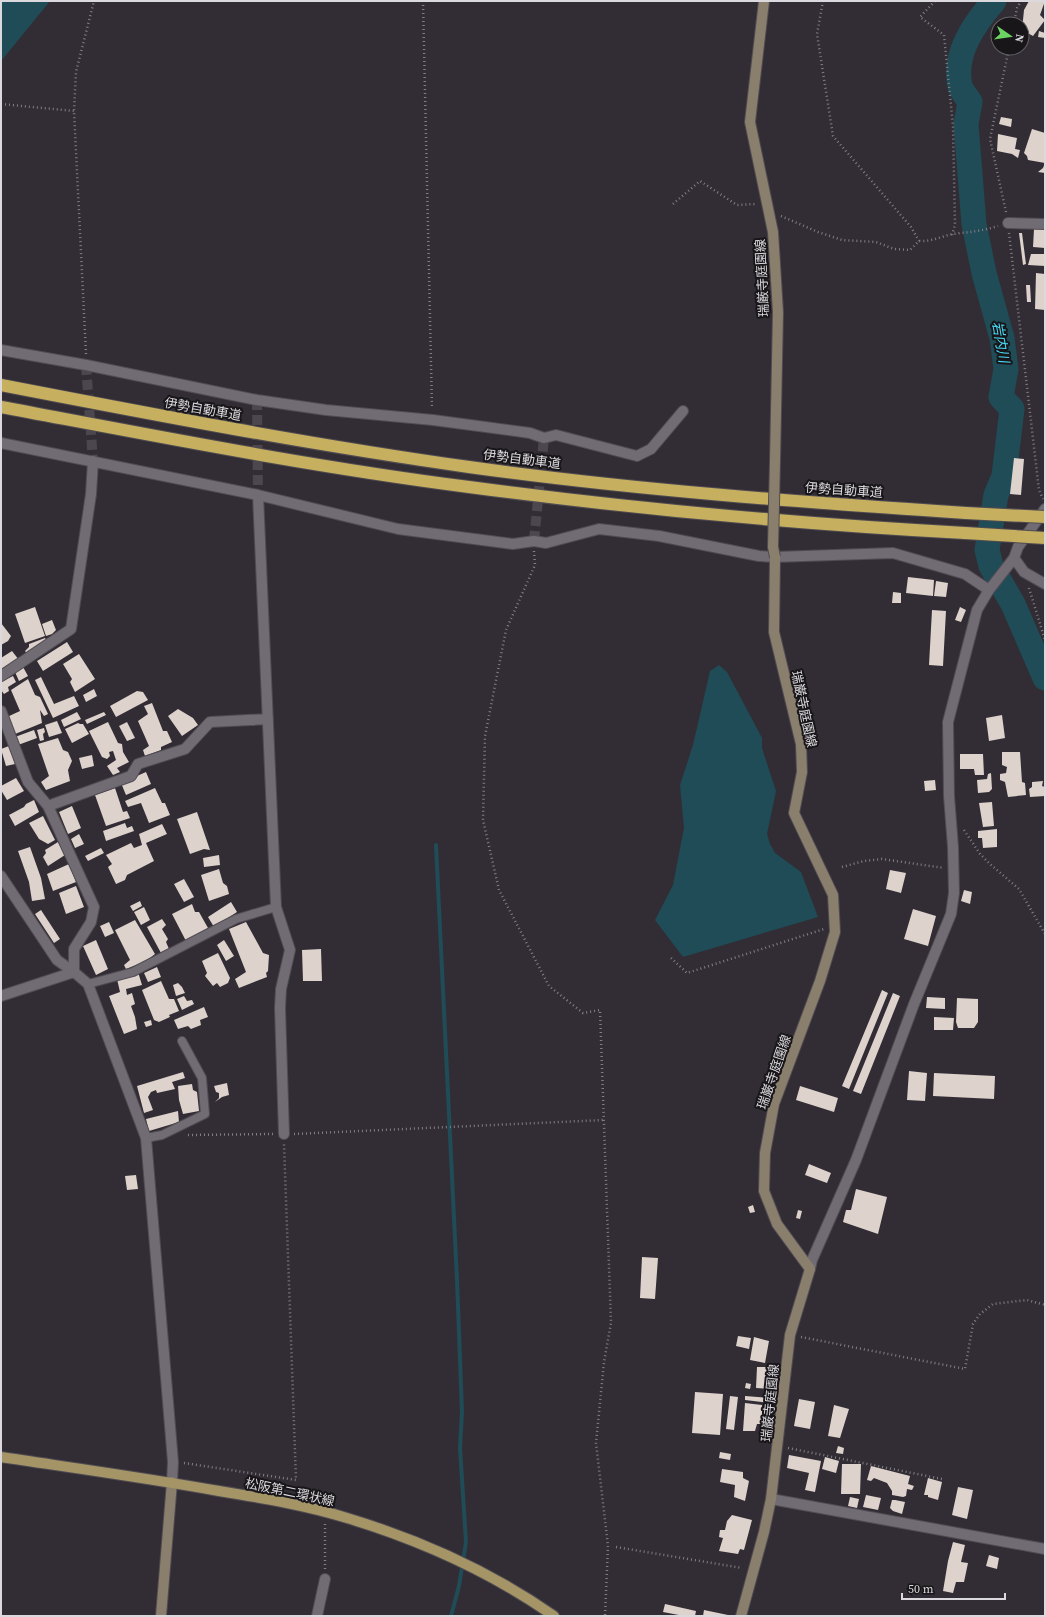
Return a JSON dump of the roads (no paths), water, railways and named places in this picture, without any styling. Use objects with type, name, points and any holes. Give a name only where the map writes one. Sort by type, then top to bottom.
[{"type":"highway","name":"伊勢自動車道","points":[[1,385],[306,442],[469,467],[722,496],[966,513],[1045,516]]},
{"type":"highway","points":[[1,407],[202,445],[467,487],[721,516],[848,526],[1045,538]]},
{"type":"main road","name":"瑞厳寺庭園線","points":[[764,1],[750,122],[773,232],[778,312],[773,547],[775,557]]},
{"type":"main road","name":"瑞巌寺庭園線","points":[[741,1616],[754,1571],[771,1499],[790,1336],[810,1269],[774,1218],[764,1192],[765,1153],[774,1104],[820,981],[834,932],[833,895],[794,813],[802,772],[800,744],[774,632],[775,557]]},
{"type":"main road","name":"松阪第二環状線","points":[[1,1457],[172,1482],[275,1500],[328,1513],[396,1535],[454,1559],[525,1597],[554,1616]]},
{"type":"main road","points":[[161,1616],[172,1482]]},
{"type":"street","points":[[1008,223],[1045,224]]},
{"type":"street","points":[[1,350],[86,365],[257,400],[326,410],[433,420],[530,434],[544,438],[556,435],[637,456],[652,449],[683,411]]},
{"type":"street","points":[[1,444],[93,461],[258,495],[398,529],[513,544],[534,541],[546,543],[599,529],[659,536],[758,556],[775,557],[893,553],[965,574],[989,590]]},
{"type":"street","points":[[1,676],[71,629],[91,494],[93,461]]},
{"type":"street","points":[[258,495],[276,907],[290,950],[281,989],[280,1008],[284,1134]]},
{"type":"street","points":[[810,1269],[812,1260],[856,1160],[914,1004],[951,914],[954,893],[954,870],[950,811],[948,722],[976,610],[989,590],[1014,558],[1018,546],[1045,510]]},
{"type":"street","points":[[1014,558],[1024,572],[1045,584]]},
{"type":"street","points":[[1,711],[28,782],[48,806],[94,907],[91,922],[74,949],[74,972]]},
{"type":"street","points":[[48,806],[131,776],[138,764],[185,749],[210,722],[268,719]]},
{"type":"street","points":[[1,876],[57,960],[88,984],[146,1138],[173,1462],[172,1482]]},
{"type":"street","points":[[1,996],[74,972]]},
{"type":"street","points":[[771,1499],[1045,1549]]},
{"type":"street","points":[[317,1616],[325,1579]]},
{"type":"lane","points":[[88,984],[133,972],[236,919],[276,907]]},
{"type":"lane","points":[[146,1138],[162,1135],[205,1114],[202,1078],[182,1040]]},
{"type":"water","points":[[1,1],[50,1],[2,60],[1,59]]},
{"type":"water","points":[[719,665],[727,672],[762,738],[762,748],[776,791],[767,834],[770,844],[775,853],[801,872],[818,917],[683,957],[655,920],[673,885],[684,828],[680,785],[693,745],[710,671]]},
{"type":"waterway","name":"岩内川","points":[[994,1],[979,19],[967,40],[962,51],[959,74],[960,86],[970,102],[966,124],[974,224],[984,273],[1002,338],[1006,369],[1001,397],[1012,409],[1004,476],[996,495],[987,550],[991,566],[1013,604],[1045,678]]},
{"type":"waterway","points":[[436,845],[457,1280],[462,1412],[460,1448],[466,1542],[459,1586],[451,1616]]},
{"type":"tunnel","points":[[86,365],[93,461]]},
{"type":"tunnel","points":[[257,400],[258,495]]},
{"type":"tunnel","points":[[534,541],[544,438]]}]
